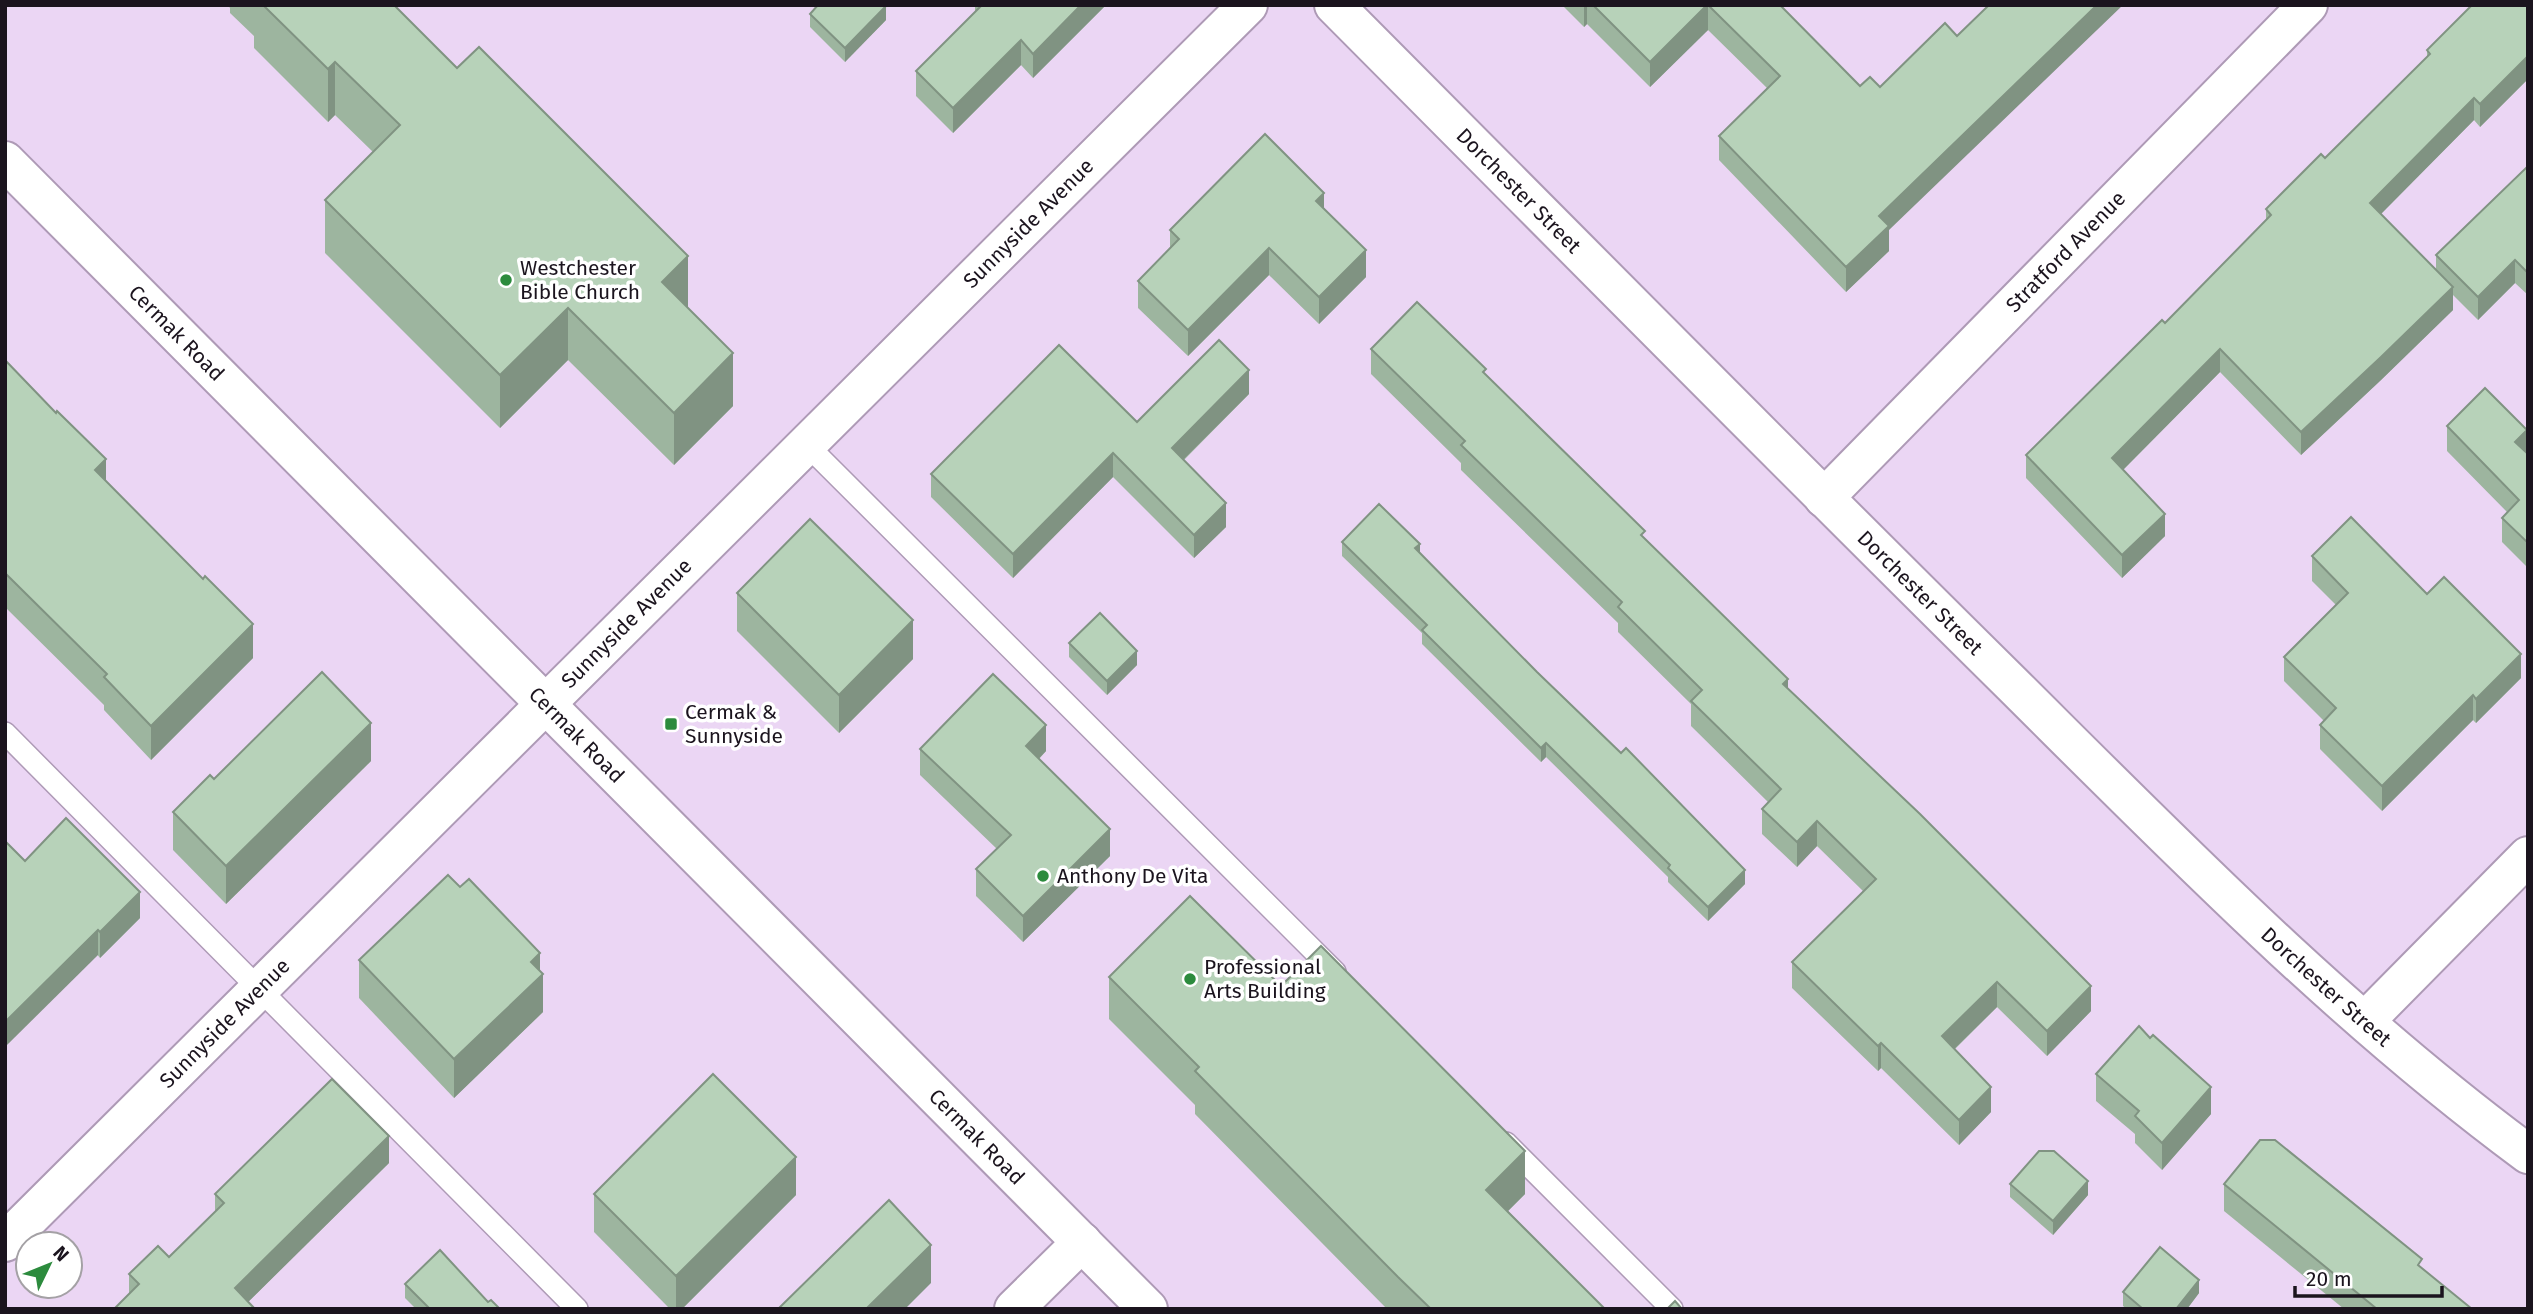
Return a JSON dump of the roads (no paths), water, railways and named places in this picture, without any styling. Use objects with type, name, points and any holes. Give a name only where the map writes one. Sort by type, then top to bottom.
[{"type":"street","name":"Sunnyside Avenue","points":[[5,1242],[1248,5]]},
{"type":"street","name":"Dorchester Street","points":[[1334,5],[1824,498],[2244,914],[2365,1021],[2528,1154]]},
{"type":"street","name":"Stratford Avenue","points":[[1824,498],[2308,5]]},
{"type":"street","name":"Cermak Road","points":[[6,162],[1148,1309]]},
{"type":"street","points":[[2365,1021],[2528,856]]},
{"type":"street","points":[[1014,1309],[1082,1242]]},
{"type":"lane","points":[[806,444],[1354,991]]},
{"type":"lane","points":[[5,733],[577,1309]]},
{"type":"lane","points":[[1496,1133],[1672,1309]]},
{"type":"place","name":"Westchester Bible Church","points":[[506,280]]},
{"type":"place","name":"Cermak & Sunnyside","points":[[671,724]]},
{"type":"place","name":"Anthony De Vita","points":[[1043,876]]},
{"type":"place","name":"Professional Arts Building","points":[[1190,979]]}]
